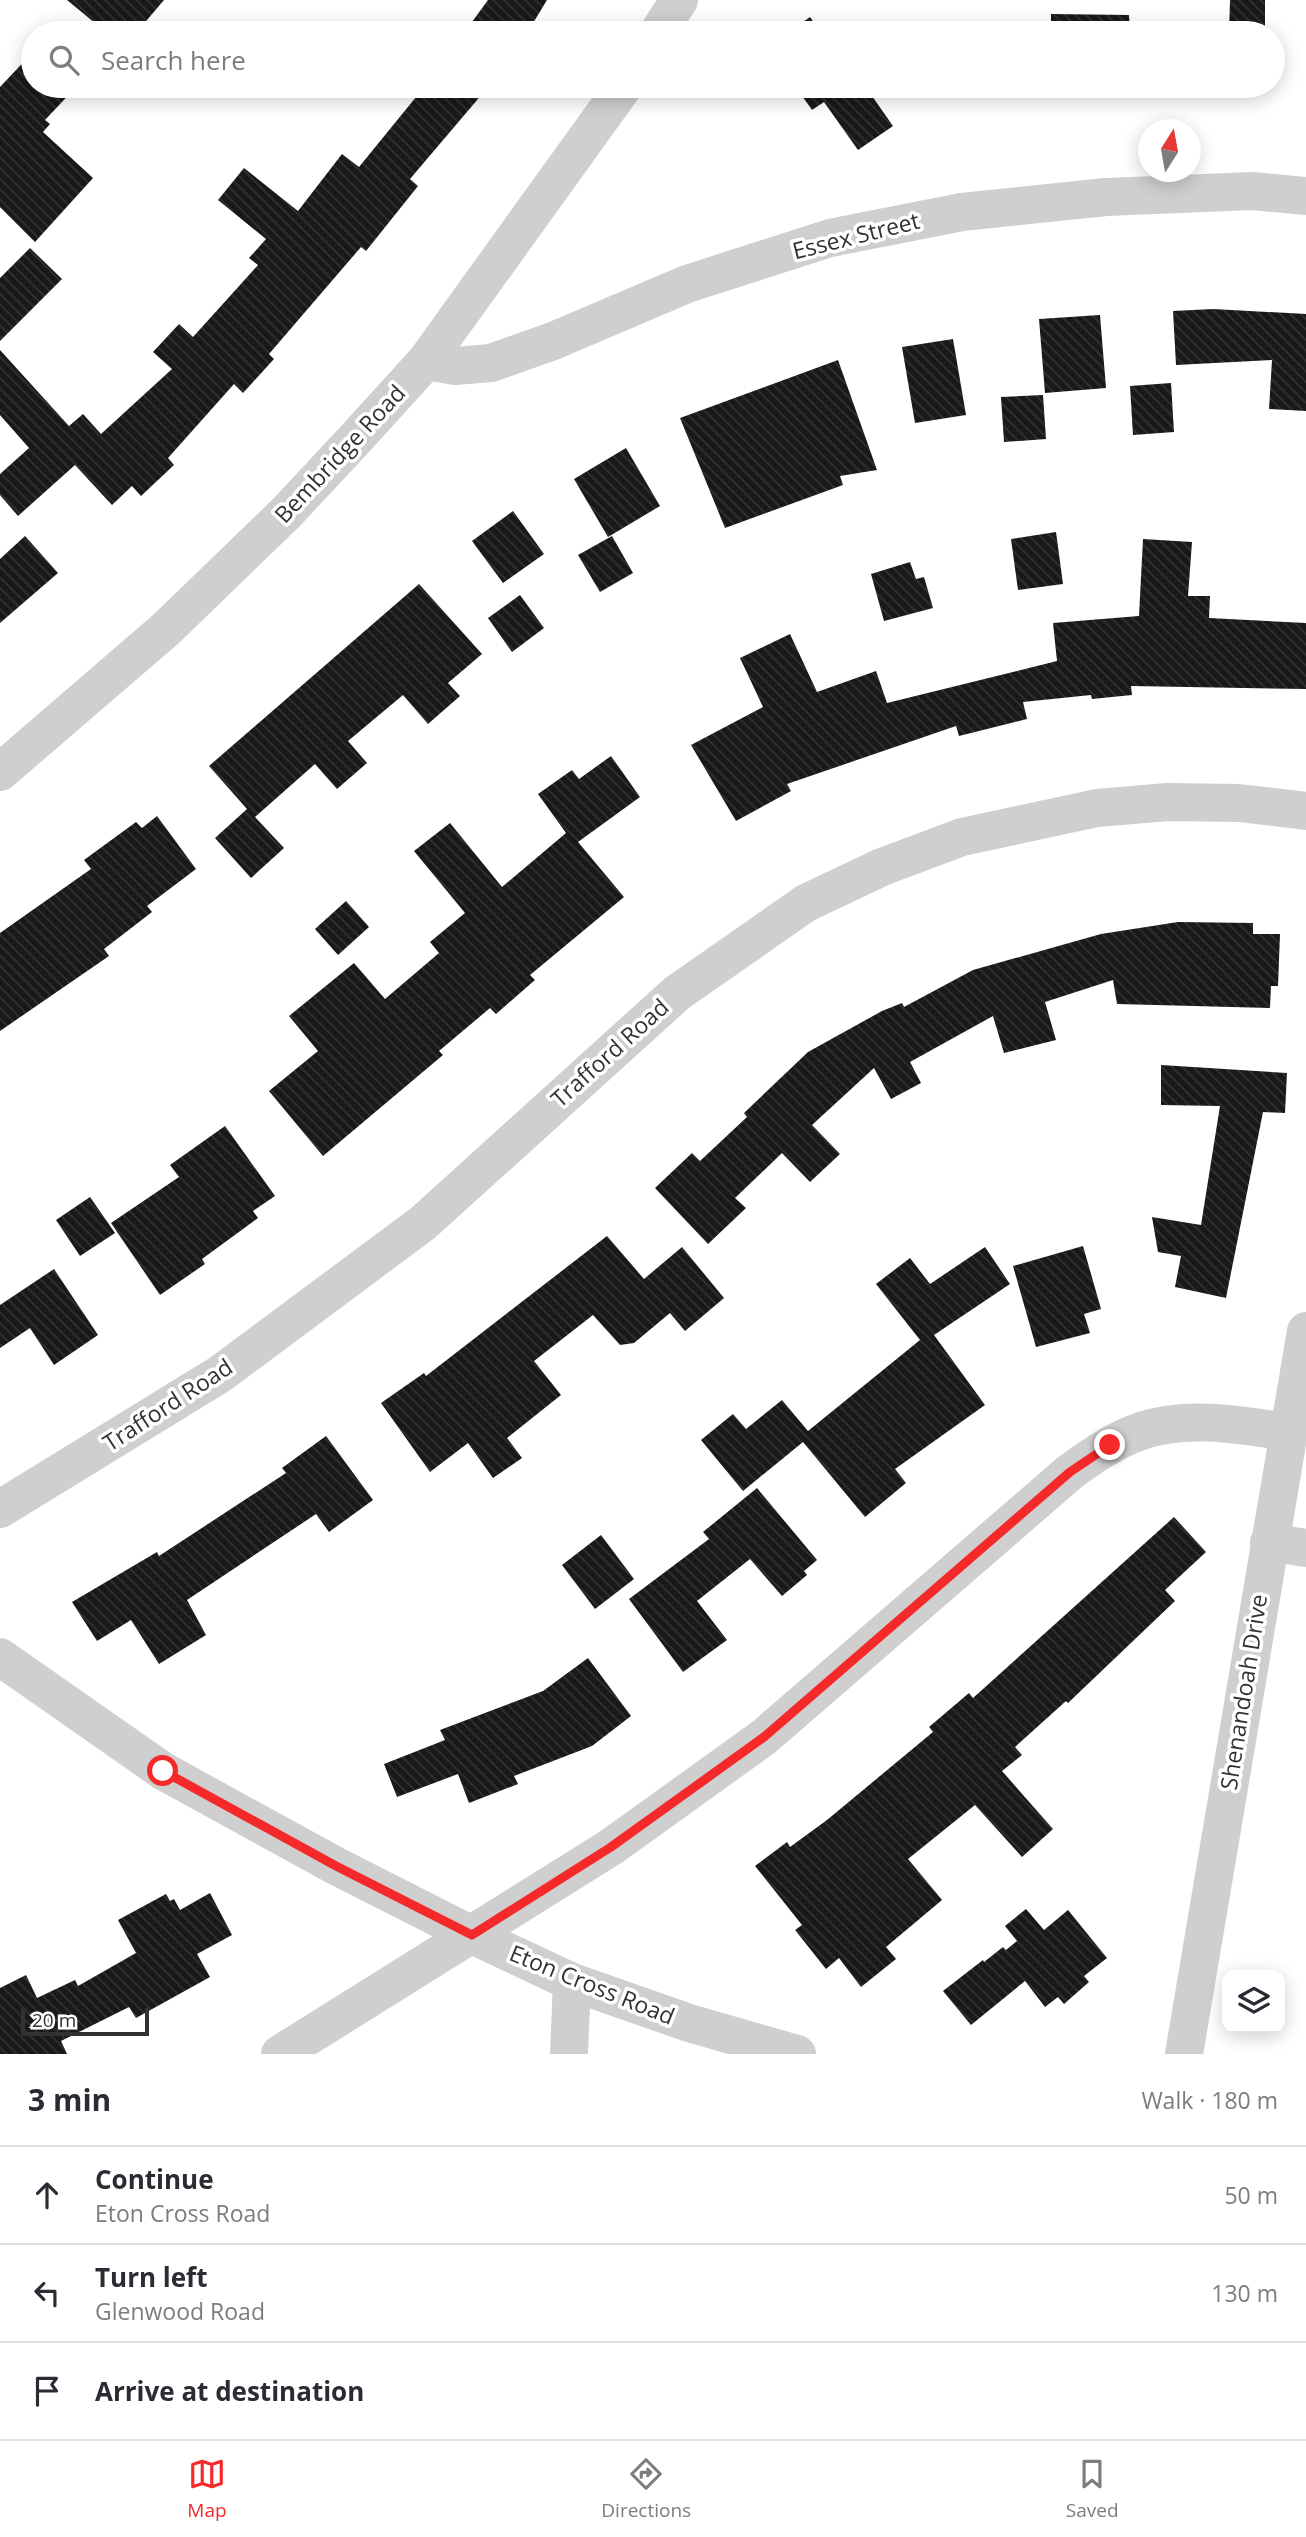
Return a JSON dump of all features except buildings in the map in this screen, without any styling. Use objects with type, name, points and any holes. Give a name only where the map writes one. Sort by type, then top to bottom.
[{"type":"street","points":[[666,21],[679,0]]},
{"type":"street","name":"Bembridge Road","points":[[0,772],[166,629],[286,513],[426,361],[615,98]]},
{"type":"street","name":"Essex Street","points":[[426,361],[455,366],[491,363],[552,341],[687,284],[830,238],[962,212],[1106,197],[1253,191],[1306,196]]},
{"type":"street","name":"Trafford Road","points":[[0,1509],[220,1374],[423,1223],[677,993],[806,903],[881,867],[962,837],[1097,808],[1168,802],[1239,803],[1306,811]]},
{"type":"street","name":"Shenandoah Drive","points":[[1184,2054],[1306,1331]]},
{"type":"street","points":[[280,2054],[611,1847],[764,1737],[1070,1472],[1110,1445],[1143,1430],[1179,1425],[1217,1423],[1288,1432]]},
{"type":"street","points":[[1269,1542],[1306,1548]]},
{"type":"street","name":"Eton Cross Road","points":[[0,1657],[163,1771],[336,1866],[472,1935],[572,1982],[690,2023],[797,2054]]},
{"type":"street","points":[[569,2054],[572,1982]]},
{"type":"route","points":[[163,1771],[336,1866],[472,1935],[611,1847],[764,1737],[1070,1472],[1110,1445]]}]
